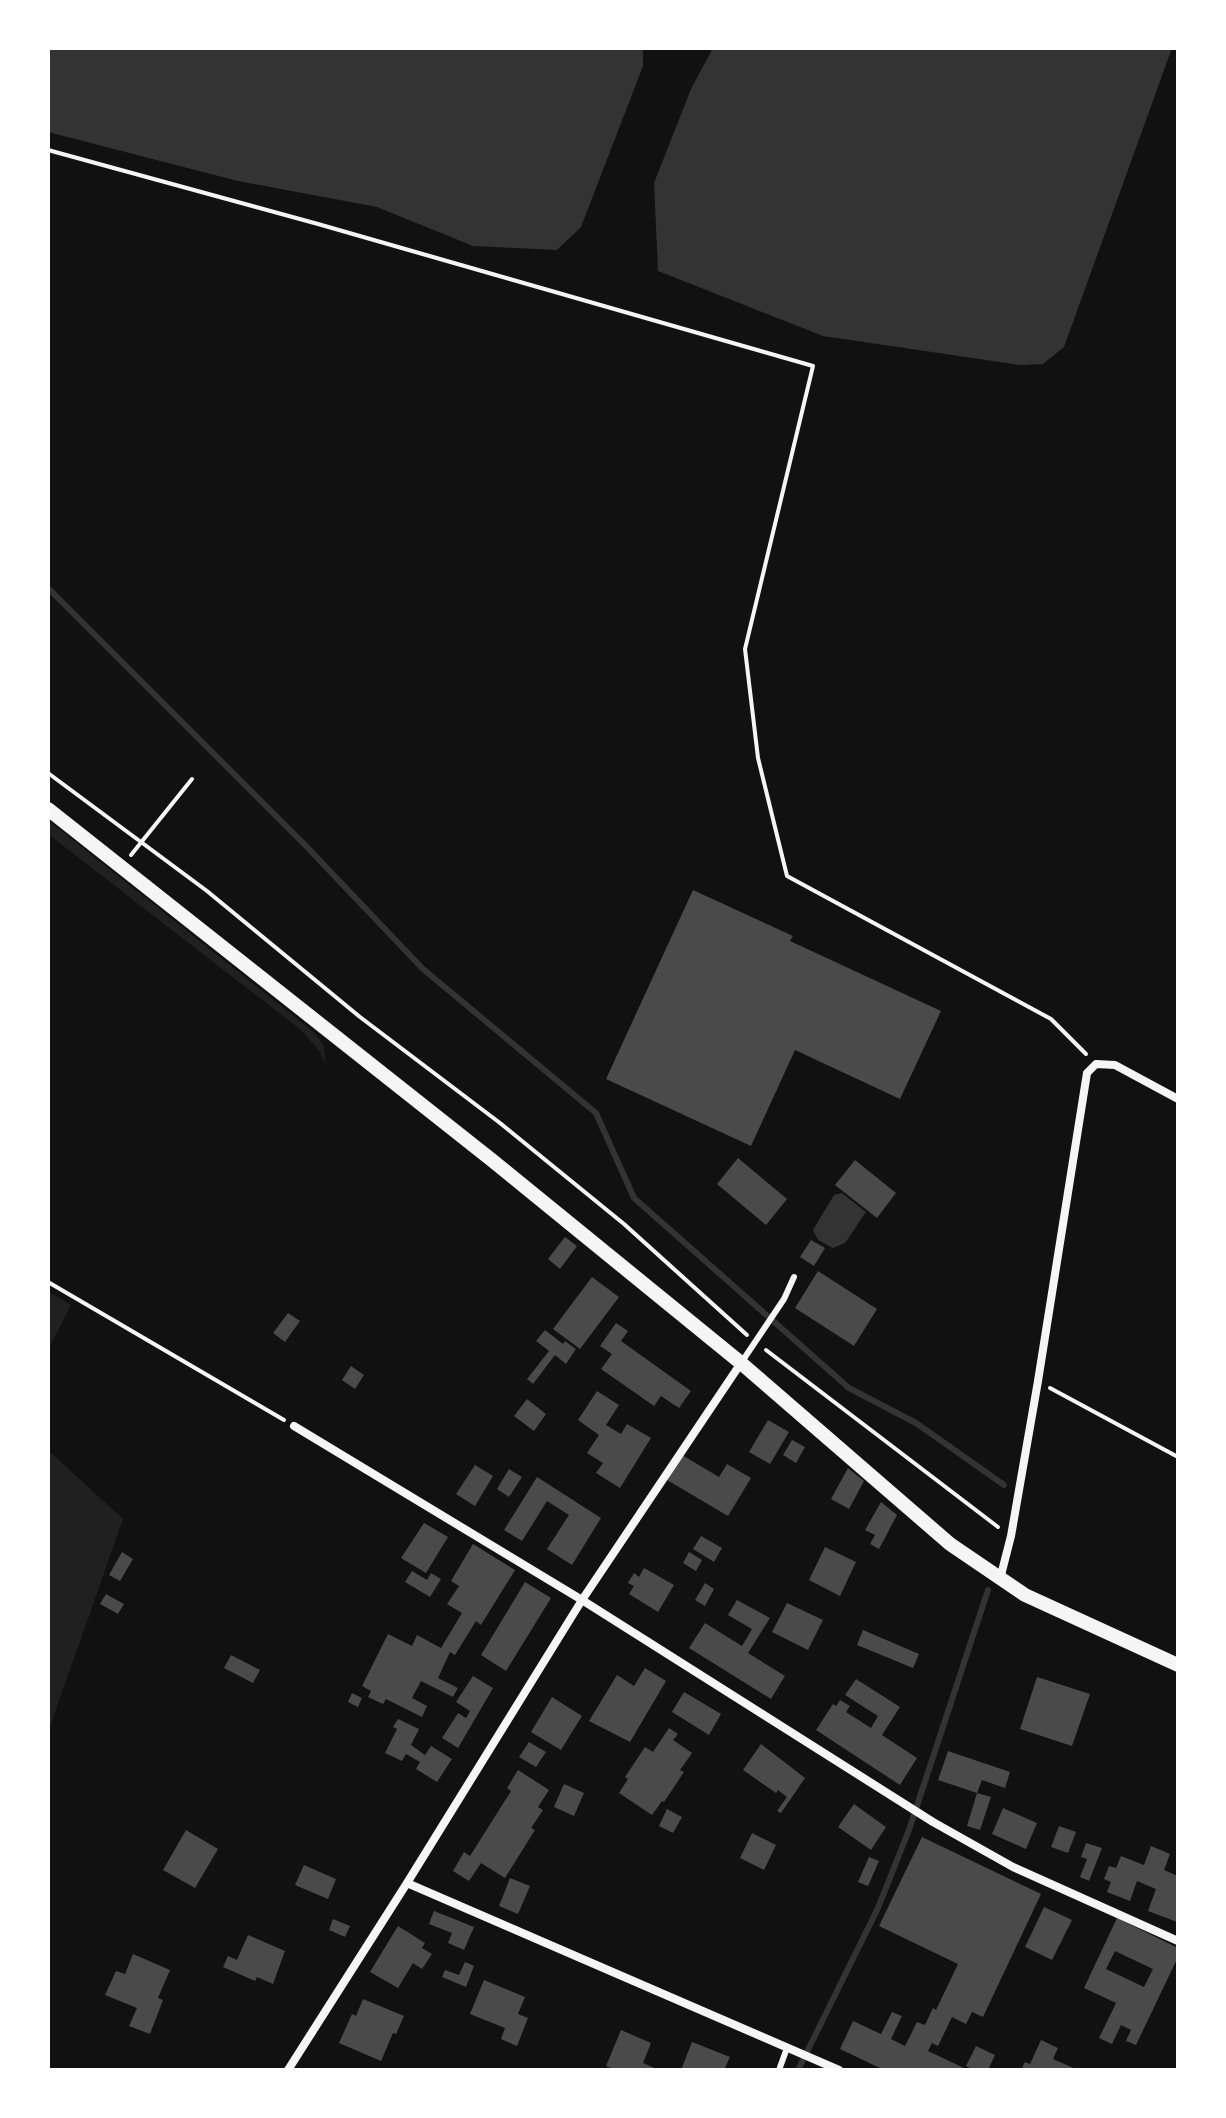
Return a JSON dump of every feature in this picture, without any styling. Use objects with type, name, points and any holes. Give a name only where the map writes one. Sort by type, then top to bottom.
[{"type":"street","points":[[48,809],[741,1363],[950,1544],[1025,1595],[1178,1665]]},
{"type":"street","points":[[1000,1580],[1011,1536],[1038,1381],[1087,1073],[1096,1064],[1115,1065],[1178,1099]]},
{"type":"street","points":[[288,2070],[582,1600],[741,1363]]},
{"type":"street","points":[[294,1426],[582,1600],[933,1822],[1013,1867],[1178,1941]]},
{"type":"street","points":[[407,1883],[839,2070]]},
{"type":"lane","points":[[741,1363],[784,1299],[794,1277]]},
{"type":"lane","points":[[779,2070],[787,2048]]},
{"type":"path","points":[[48,150],[813,366],[745,649],[758,758],[787,876],[1051,1019],[1096,1064]]},
{"type":"path","points":[[48,773],[207,891],[360,1017],[500,1123],[611,1213],[755,1342],[1011,1536]]},
{"type":"path","points":[[122,867],[192,779]]},
{"type":"path","points":[[48,1282],[294,1426]]},
{"type":"path","points":[[1038,1381],[1178,1457]]},
{"type":"shaded area","points":[[48,48],[643,48],[643,66],[581,227],[557,250],[473,246],[377,207],[238,181],[48,132]]},
{"type":"shaded area","points":[[713,48],[1172,48],[1064,347],[1043,364],[1020,365],[823,336],[658,271],[654,183],[691,89]]},
{"type":"shaded area","points":[[48,820],[315,1033],[324,1046],[325,1063],[320,1052],[301,1030],[48,834]]},
{"type":"shaded area","points":[[842,1193],[866,1212],[845,1243],[833,1248],[818,1240],[813,1230],[834,1195]]},
{"type":"shaded area","points":[[48,1291],[71,1305],[48,1350]]},
{"type":"shaded area","points":[[48,1450],[123,1519],[48,1732]]},
{"type":"building","points":[[693,890],[793,936],[790,941],[941,1011],[900,1099],[795,1050],[751,1146],[606,1079]]},
{"type":"building","points":[[738,1158],[787,1199],[766,1225],[717,1184]]},
{"type":"building","points":[[855,1160],[896,1193],[877,1218],[835,1185]]},
{"type":"building","points":[[565,1237],[577,1246],[560,1269],[548,1259]]},
{"type":"building","points":[[811,1240],[825,1248],[814,1266],[800,1257]]},
{"type":"building","points":[[818,1271],[877,1309],[854,1346],[795,1308]]},
{"type":"building","points":[[592,1277],[619,1297],[580,1349],[553,1329]]},
{"type":"building","points":[[288,1313],[300,1321],[285,1342],[273,1333]]},
{"type":"building","points":[[616,1323],[628,1331],[621,1341],[691,1391],[679,1408],[661,1396],[654,1406],[601,1369],[612,1354],[600,1346]]},
{"type":"building","points":[[545,1330],[563,1344],[565,1341],[576,1349],[566,1364],[555,1355],[533,1384],[527,1379],[549,1351],[536,1341]]},
{"type":"building","points":[[351,1366],[364,1375],[355,1389],[342,1380]]},
{"type":"building","points":[[597,1391],[619,1405],[606,1425],[621,1434],[627,1424],[651,1438],[620,1488],[596,1473],[603,1463],[587,1453],[599,1435],[578,1420]]},
{"type":"building","points":[[527,1399],[546,1414],[534,1431],[514,1416]]},
{"type":"building","points":[[768,1420],[789,1432],[770,1464],[749,1452]]},
{"type":"building","points":[[792,1440],[805,1447],[796,1463],[783,1455]]},
{"type":"building","points":[[682,1455],[719,1477],[727,1464],[751,1478],[728,1516],[667,1480]]},
{"type":"building","points":[[475,1465],[493,1476],[475,1506],[456,1494]]},
{"type":"building","points":[[848,1468],[864,1481],[849,1509],[831,1499]]},
{"type":"building","points":[[509,1469],[522,1477],[509,1497],[497,1489]]},
{"type":"building","points":[[537,1477],[601,1518],[572,1565],[547,1549],[569,1515],[547,1501],[522,1541],[504,1530]]},
{"type":"building","points":[[881,1502],[897,1515],[879,1549],[870,1544],[875,1535],[865,1530]]},
{"type":"building","points":[[424,1523],[448,1537],[426,1573],[401,1558]]},
{"type":"building","points":[[701,1536],[722,1548],[714,1562],[693,1549]]},
{"type":"building","points":[[473,1544],[515,1570],[481,1625],[476,1621],[455,1655],[450,1652],[438,1678],[458,1688],[453,1697],[421,1681],[412,1698],[427,1706],[422,1717],[386,1699],[383,1704],[368,1697],[371,1691],[362,1686],[388,1634],[412,1646],[417,1635],[441,1648],[462,1613],[447,1604],[459,1586],[451,1581]]},
{"type":"building","points":[[825,1547],[856,1562],[840,1596],[809,1580]]},
{"type":"building","points":[[122,1552],[133,1559],[120,1581],[109,1575]]},
{"type":"building","points":[[689,1552],[702,1560],[696,1571],[683,1563]]},
{"type":"building","points":[[644,1568],[674,1585],[658,1612],[629,1594],[634,1586],[628,1583],[634,1573],[639,1577]]},
{"type":"building","points":[[412,1571],[427,1580],[431,1573],[441,1579],[430,1597],[405,1582]]},
{"type":"building","points":[[525,1582],[551,1598],[506,1671],[481,1655]]},
{"type":"building","points":[[705,1583],[714,1589],[705,1606],[695,1600]]},
{"type":"building","points":[[106,1594],[124,1604],[118,1614],[100,1604]]},
{"type":"building","points":[[737,1600],[770,1618],[748,1653],[785,1676],[771,1699],[689,1648],[705,1623],[742,1646],[752,1629],[728,1615]]},
{"type":"building","points":[[787,1603],[823,1620],[808,1650],[772,1632]]},
{"type":"building","points":[[863,1630],[919,1654],[913,1668],[857,1645]]},
{"type":"building","points":[[231,1655],[260,1670],[253,1683],[224,1668]]},
{"type":"building","points":[[645,1668],[666,1681],[630,1742],[589,1721],[617,1675],[634,1686]]},
{"type":"building","points":[[473,1676],[493,1688],[458,1748],[442,1738],[458,1713],[466,1718],[470,1711],[456,1702]]},
{"type":"building","points":[[1037,1677],[1090,1694],[1072,1746],[1020,1729]]},
{"type":"building","points":[[856,1679],[900,1707],[882,1735],[917,1758],[900,1785],[816,1730],[833,1704],[836,1706],[840,1700],[850,1706],[846,1712],[871,1728],[878,1716],[845,1695]]},
{"type":"building","points":[[684,1692],[721,1714],[709,1735],[672,1712]]},
{"type":"building","points":[[352,1693],[362,1698],[358,1707],[348,1702]]},
{"type":"building","points":[[552,1697],[582,1716],[561,1750],[531,1732]]},
{"type":"building","points":[[398,1719],[419,1729],[411,1745],[425,1755],[431,1746],[452,1759],[437,1782],[416,1769],[420,1762],[406,1754],[402,1761],[385,1753],[397,1729],[393,1727]]},
{"type":"building","points":[[669,1728],[678,1734],[673,1740],[692,1753],[680,1770],[684,1772],[652,1815],[619,1793],[628,1779],[625,1777],[645,1747],[653,1752]]},
{"type":"building","points":[[529,1742],[546,1752],[536,1767],[519,1757]]},
{"type":"building","points":[[761,1744],[805,1778],[781,1813],[777,1811],[787,1797],[743,1770]]},
{"type":"building","points":[[948,1751],[1010,1772],[1005,1788],[982,1780],[977,1793],[938,1780]]},
{"type":"building","points":[[518,1770],[549,1790],[538,1807],[543,1810],[531,1828],[535,1830],[505,1878],[481,1863],[469,1881],[453,1871],[464,1852],[470,1856],[511,1791],[507,1788]]},
{"type":"building","points":[[564,1784],[584,1793],[574,1816],[554,1807]]},
{"type":"building","points":[[977,1793],[991,1797],[980,1830],[967,1826]]},
{"type":"building","points":[[854,1804],[886,1827],[871,1850],[838,1827]]},
{"type":"building","points":[[1003,1808],[1037,1823],[1026,1849],[992,1834]]},
{"type":"building","points":[[667,1809],[682,1817],[673,1833],[659,1826]]},
{"type":"building","points":[[1059,1826],[1076,1832],[1068,1853],[1051,1847]]},
{"type":"building","points":[[186,1830],[218,1849],[195,1888],[163,1870]]},
{"type":"building","points":[[752,1833],[776,1845],[764,1870],[740,1858]]},
{"type":"building","points":[[922,1837],[1041,1894],[983,2017],[972,2012],[966,2024],[952,2017],[938,2046],[932,2043],[928,2051],[964,2068],[962,2070],[884,2070],[840,2049],[853,2021],[881,2034],[892,2012],[902,2016],[891,2039],[905,2046],[917,2022],[925,2025],[933,2008],[936,2010],[958,1964],[879,1926]]},
{"type":"building","points":[[1086,1843],[1102,1848],[1089,1881],[1080,1877],[1087,1859],[1081,1857]]},
{"type":"building","points":[[1151,1846],[1170,1854],[1164,1870],[1178,1876],[1177,1922],[1148,1911],[1156,1889],[1137,1881],[1130,1901],[1107,1892],[1111,1882],[1104,1879],[1109,1866],[1116,1868],[1121,1856],[1144,1865]]},
{"type":"building","points":[[869,1857],[879,1861],[868,1886],[858,1882]]},
{"type":"building","points":[[304,1865],[336,1879],[328,1899],[295,1885]]},
{"type":"building","points":[[510,1878],[530,1886],[518,1914],[499,1906]]},
{"type":"building","points":[[1044,1907],[1072,1920],[1052,1960],[1025,1947]]},
{"type":"building","points":[[434,1911],[474,1927],[464,1950],[448,1943],[452,1933],[429,1924]]},
{"type":"building","points":[[1117,1918],[1178,1948],[1178,1957],[1136,2045],[1126,2041],[1131,2030],[1121,2025],[1112,2044],[1099,2038],[1116,2003],[1084,1988]],"holes":[[[1115,1951],[1153,1969],[1144,1987],[1106,1969]]]},
{"type":"building","points":[[333,1919],[350,1926],[345,1937],[329,1930]]},
{"type":"building","points":[[398,1926],[425,1943],[422,1948],[432,1954],[422,1969],[413,1963],[398,1988],[370,1972]]},
{"type":"building","points":[[248,1935],[285,1951],[273,1984],[257,1977],[255,1981],[223,1967],[228,1956],[237,1960]]},
{"type":"building","points":[[133,1954],[170,1970],[158,1998],[163,2000],[150,2034],[129,2026],[137,2008],[105,1995],[116,1971],[125,1974]]},
{"type":"building","points":[[465,1962],[474,1966],[466,1987],[442,1977],[445,1970],[459,1975]]},
{"type":"building","points":[[484,1980],[525,1997],[518,2014],[528,2018],[517,2046],[501,2039],[505,2028],[470,2014]]},
{"type":"building","points":[[363,1999],[404,2016],[381,2061],[339,2043],[352,2014],[356,2016]]},
{"type":"building","points":[[621,2030],[651,2043],[643,2063],[659,2070],[616,2070],[606,2066]]},
{"type":"building","points":[[1041,2040],[1058,2048],[1053,2059],[1078,2070],[1021,2070],[1025,2062],[1030,2064]]},
{"type":"building","points":[[692,2042],[730,2057],[724,2070],[681,2070]]},
{"type":"building","points":[[976,2046],[995,2055],[988,2070],[974,2070],[966,2066]]},
{"type":"waterway","points":[[48,588],[305,845],[423,969],[596,1113],[634,1198],[849,1388],[916,1423],[1004,1485]]},
{"type":"waterway","points":[[798,2070],[878,1908],[909,1830],[988,1590]]}]
